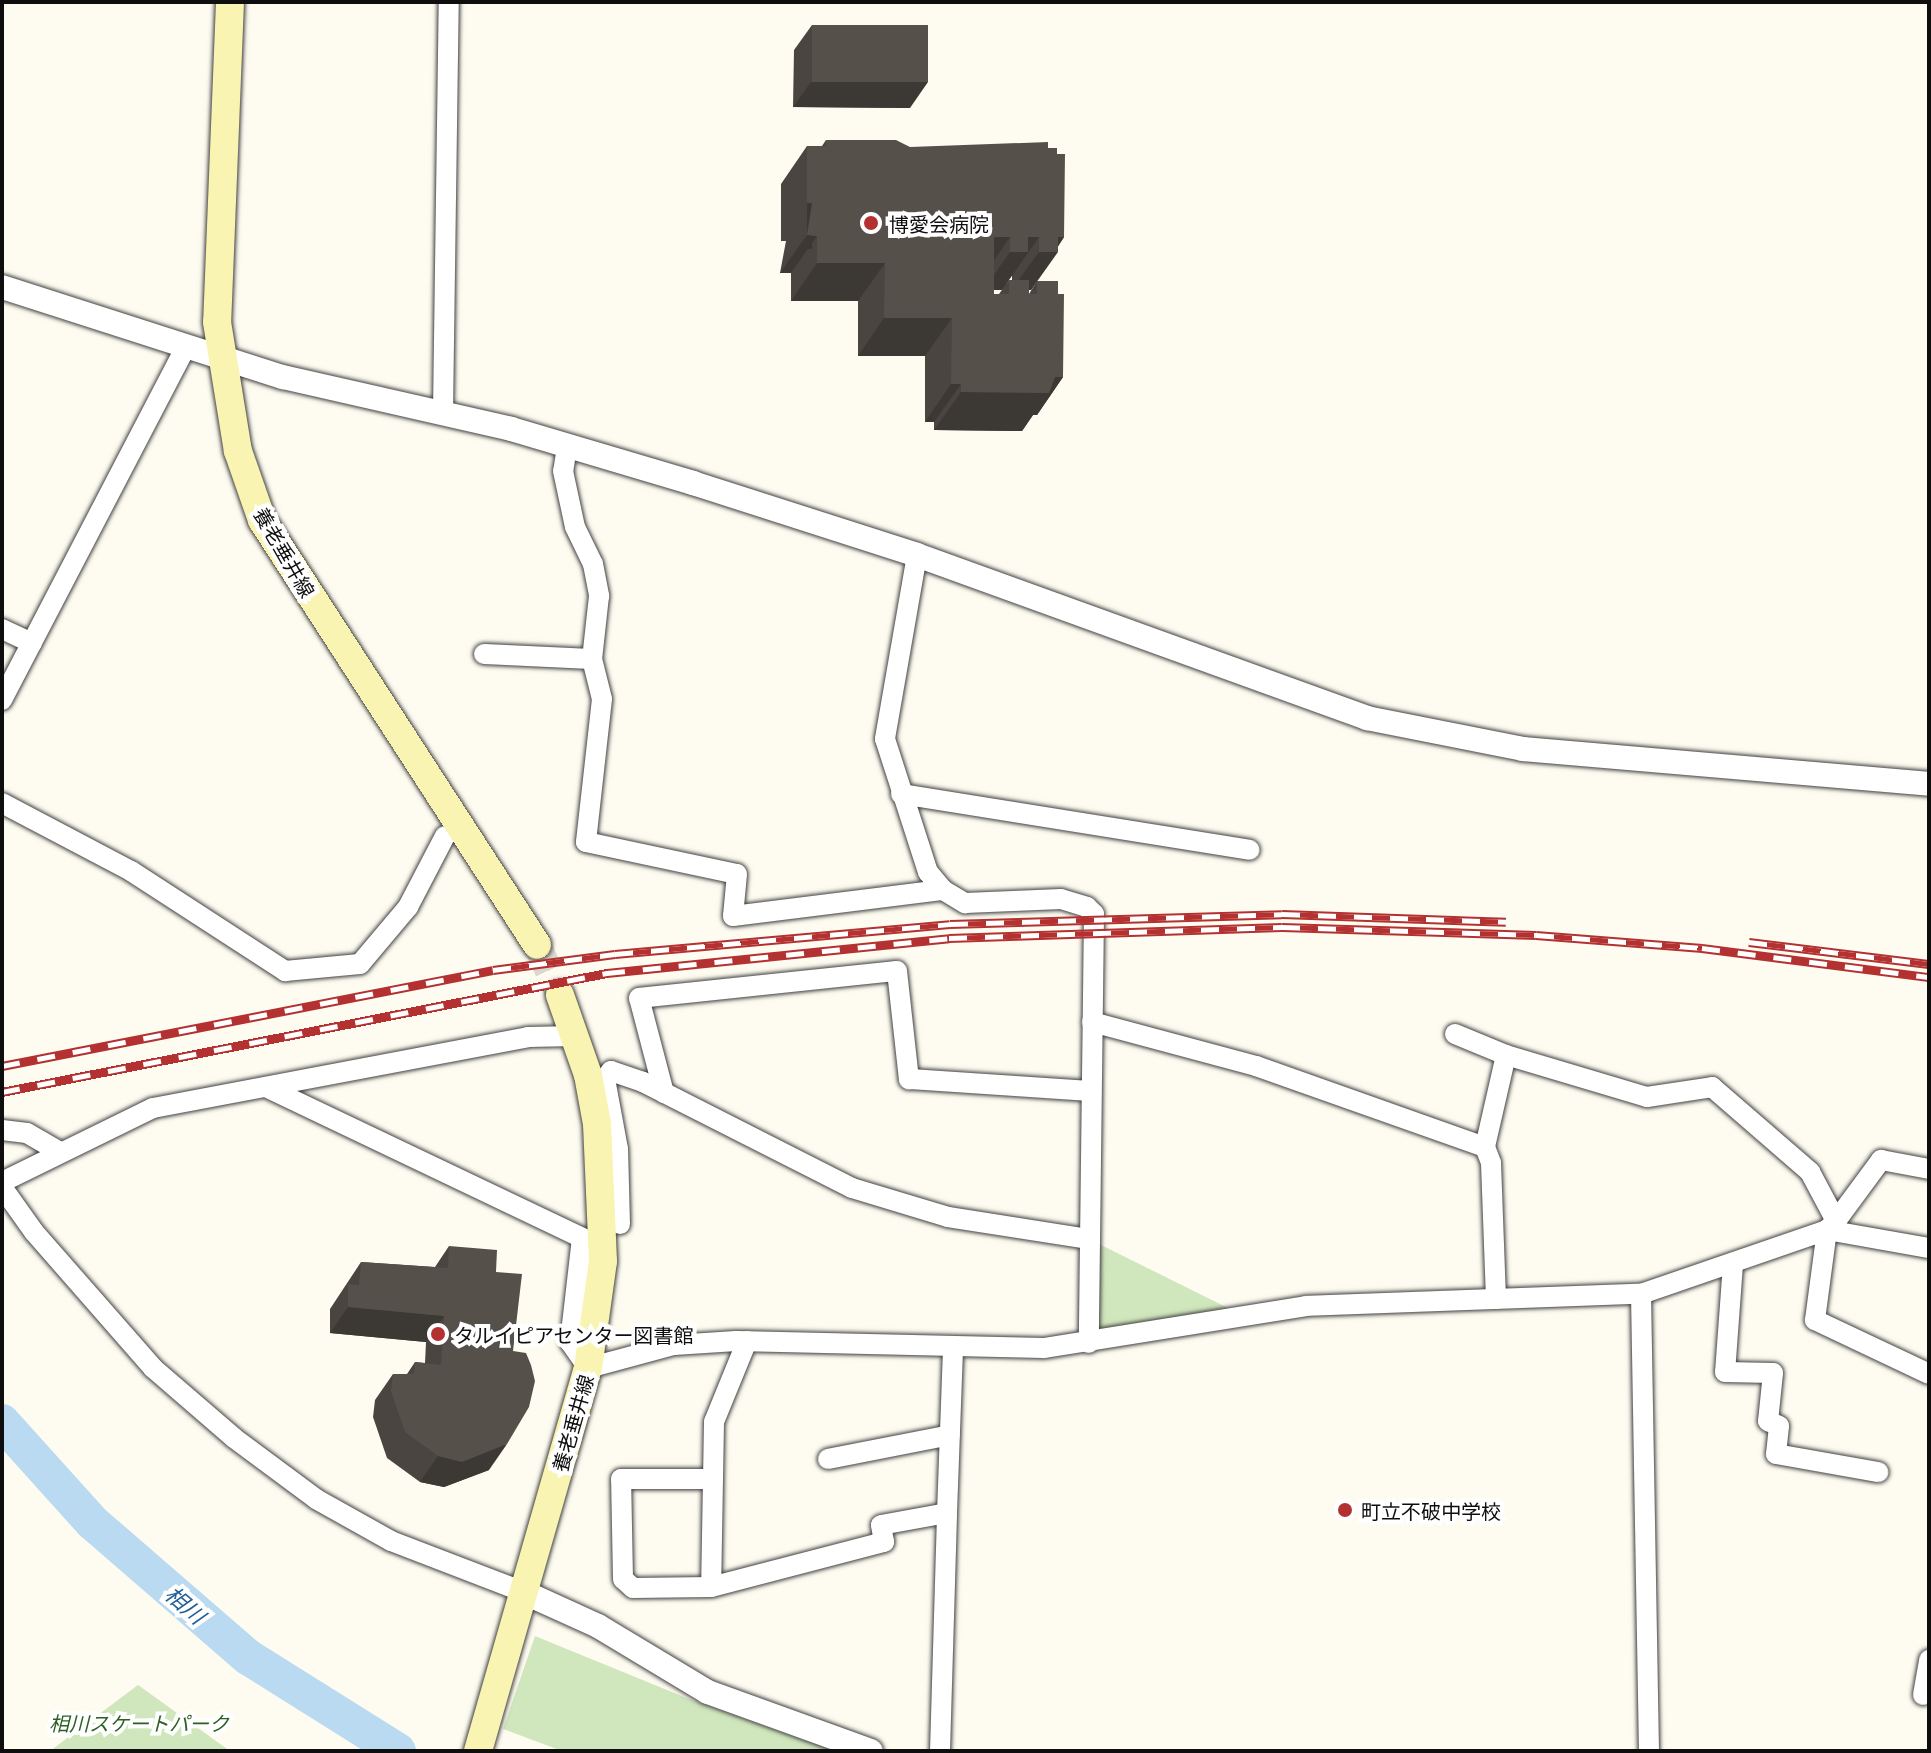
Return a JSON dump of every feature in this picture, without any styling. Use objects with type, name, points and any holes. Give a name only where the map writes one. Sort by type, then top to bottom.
[{"type":"main road","name":"養老垂井線","points":[[230,2],[219,358],[238,451],[262,520],[537,945]]},
{"type":"main road","name":"養老垂井線","points":[[478,1751],[521,1591],[588,1368],[605,1217],[597,1124],[575,1036],[560,995]]},
{"type":"street","points":[[443,412],[449,2]]},
{"type":"street","points":[[2,287],[219,358],[349,395],[443,412],[917,555],[1367,718],[1523,749],[1929,784]]},
{"type":"street","points":[[2,700],[185,348]]},
{"type":"street","points":[[567,447],[563,471],[575,527],[593,564],[599,596],[592,659],[602,699],[586,842],[737,874],[733,916],[943,890]]},
{"type":"street","points":[[917,555],[885,739],[928,872],[943,890],[965,903],[1061,899],[1087,907],[1094,914],[1088,1091],[1089,1343]]},
{"type":"street","points":[[2,629],[32,643]]},
{"type":"street","points":[[484,654],[592,659]]},
{"type":"street","points":[[901,794],[1250,850]]},
{"type":"street","points":[[2,803],[131,871],[285,971],[360,964],[408,907],[445,836]]},
{"type":"street","points":[[664,1093],[639,998],[897,971],[909,1079],[1088,1091]]},
{"type":"street","points":[[1092,1022],[1256,1066],[1485,1147]]},
{"type":"street","points":[[1455,1034],[1506,1055],[1647,1097],[1712,1087],[1810,1172],[1832,1226]]},
{"type":"street","points":[[575,1036],[528,1037],[153,1108],[58,1151],[2,1184],[34,1232],[153,1368],[234,1438],[316,1499],[391,1541],[521,1591],[598,1626],[708,1692],[871,1751]]},
{"type":"street","points":[[1496,1299],[1491,1163],[1485,1147],[1506,1055]]},
{"type":"street","points":[[620,1224],[618,1149],[605,1079],[611,1071],[664,1093],[852,1188],[948,1217],[1089,1239]]},
{"type":"street","points":[[268,1088],[582,1238],[570,1342],[588,1368],[674,1345],[747,1341],[953,1348],[1089,1343],[1238,1313],[1641,1294],[1733,1264],[1832,1226],[1929,1248]]},
{"type":"street","points":[[2,1130],[27,1133],[58,1151]]},
{"type":"street","points":[[1929,1169],[1881,1160],[1832,1226],[1815,1320],[1929,1374]]},
{"type":"street","points":[[1733,1264],[1725,1372],[1773,1373],[1768,1421],[1779,1426],[1776,1454],[1878,1472]]},
{"type":"street","points":[[1641,1294],[1649,1751]]},
{"type":"street","points":[[711,1587],[714,1422],[747,1341]]},
{"type":"street","points":[[940,1751],[953,1348]]},
{"type":"street","points":[[828,1459],[950,1435]]},
{"type":"street","points":[[713,1479],[621,1479],[623,1579],[633,1588],[711,1587],[884,1542],[881,1525],[947,1513]]},
{"type":"street","points":[[1923,1695],[1929,1660]]},
{"type":"green space","points":[[1089,1239],[1238,1313],[1089,1343]]},
{"type":"green space","points":[[535,1636],[689,1699],[835,1751],[562,1751],[503,1729]]},
{"type":"green space","name":"相川スケートパーク","points":[[138,1685],[230,1751],[50,1751]]},
{"type":"building","points":[[812,25],[928,25],[928,82],[812,82]]},
{"type":"building","points":[[826,140],[896,140],[910,147],[1048,142],[1048,148],[1057,148],[1057,154],[1065,154],[1064,237],[1058,237],[1058,252],[1039,252],[1039,237],[1028,237],[1028,252],[1010,252],[1010,237],[994,237],[994,294],[1009,294],[1009,280],[1029,280],[1029,294],[1037,294],[1037,281],[1058,281],[1058,294],[1064,294],[1063,377],[1055,377],[1049,393],[961,392],[961,384],[951,384],[952,318],[884,318],[885,263],[817,263],[817,236],[807,235],[812,203],[807,203],[807,146],[826,146]]},
{"type":"building","points":[[449,1246],[497,1250],[496,1272],[522,1274],[513,1351],[526,1353],[535,1381],[529,1407],[507,1444],[462,1462],[438,1456],[405,1432],[391,1391],[393,1374],[414,1374],[415,1362],[441,1365],[444,1316],[348,1307],[348,1284],[359,1285],[361,1262],[448,1268]]},
{"type":"waterway","name":"相川","points":[[2,1422],[92,1522],[248,1657],[398,1751]]},
{"type":"tunnel","points":[[537,945],[560,995]]},
{"type":"railway","points":[[2,1066],[493,970],[615,954],[950,924],[1282,914],[1506,922]]},
{"type":"railway","points":[[2,1092],[607,973],[949,938],[1282,927],[1536,935],[1702,948],[1929,977]]},
{"type":"railway","points":[[1749,942],[1929,964]]},
{"type":"place","name":"博愛会病院","points":[[871,223]]},
{"type":"place","name":"タルイピアセンター図書館","points":[[438,1334]]},
{"type":"place","name":"町立不破中学校","points":[[1345,1510]]}]
